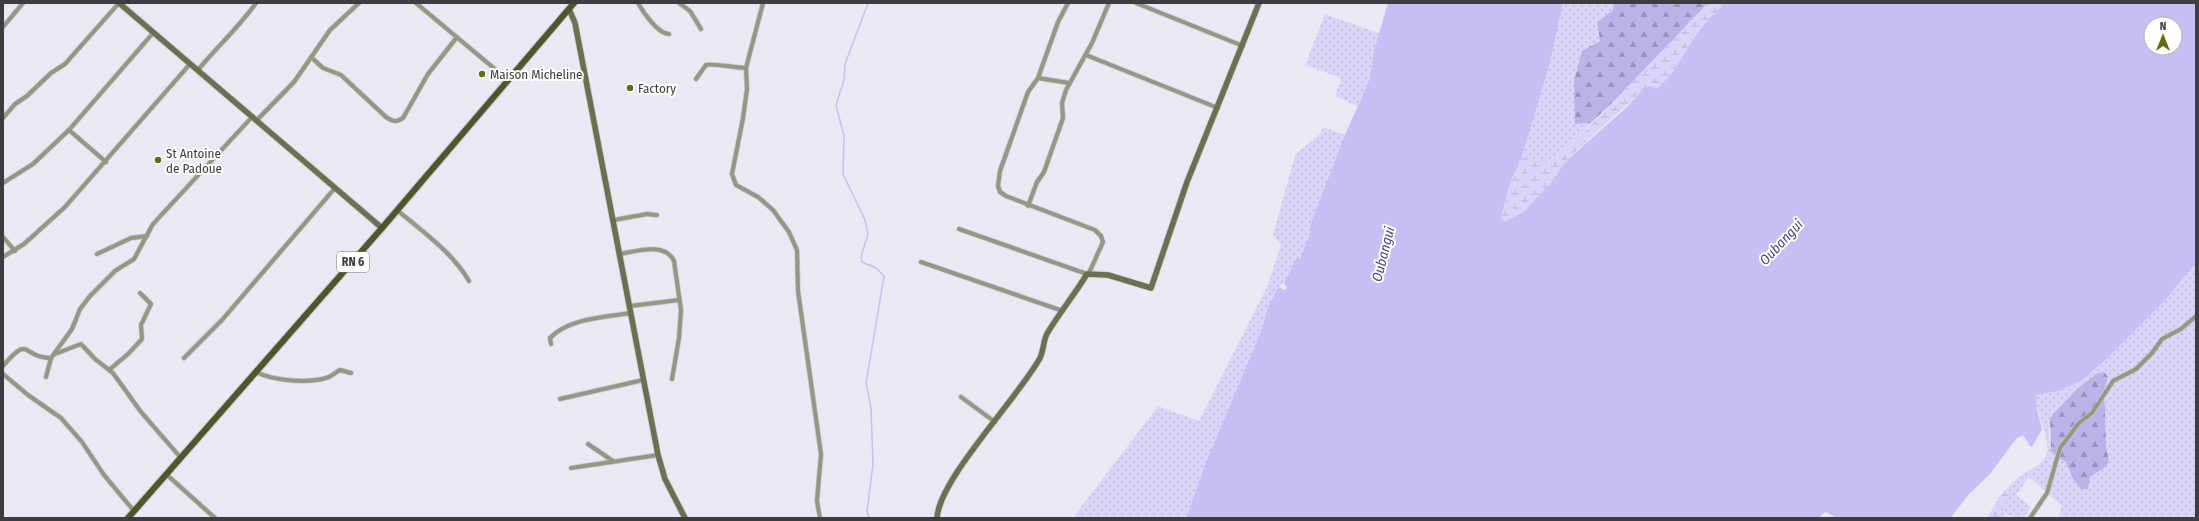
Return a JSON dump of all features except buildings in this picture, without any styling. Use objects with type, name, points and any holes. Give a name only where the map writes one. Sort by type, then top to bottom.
[{"type":"main road","name":"RN 6","points":[[128,518],[382,228],[574,3]]},
{"type":"street","points":[[3,27],[23,3]]},
{"type":"street","points":[[3,118],[15,104],[27,96],[51,73],[65,64],[119,3],[382,228]]},
{"type":"street","points":[[198,70],[221,42],[243,22],[256,3]]},
{"type":"street","points":[[46,377],[51,358],[72,329],[80,309],[90,296],[115,271],[134,259],[153,224],[254,119],[294,82],[330,30],[359,3]]},
{"type":"street","points":[[416,3],[508,80]]},
{"type":"street","points":[[638,3],[644,14],[659,30],[669,34]]},
{"type":"street","points":[[679,3],[690,11],[701,29]]},
{"type":"street","points":[[763,3],[746,68],[747,89],[732,174],[733,181],[736,185],[765,202],[773,210],[789,232],[797,250],[798,291],[821,454],[817,501],[820,518]]},
{"type":"street","points":[[937,518],[942,497],[1041,357],[1047,333],[1088,274],[1102,242],[1101,236],[1095,230],[1028,206],[1000,192],[998,186],[1000,171],[1028,92],[1038,78],[1058,22],[1068,3]]},
{"type":"street","points":[[1028,206],[1037,182],[1044,172],[1063,118],[1062,103],[1069,83],[1086,55],[1109,3]]},
{"type":"street","points":[[1136,3],[1242,46]]},
{"type":"street","points":[[959,229],[1088,274],[1108,275],[1151,288],[1187,182],[1259,3]]},
{"type":"street","points":[[569,9],[575,23],[658,455],[665,479],[685,518]]},
{"type":"street","points":[[3,183],[33,164],[68,130],[153,33]]},
{"type":"street","points":[[311,57],[323,68],[341,75],[386,117],[392,121],[397,121],[403,118],[428,74],[457,37]]},
{"type":"street","points":[[1086,55],[1218,108]]},
{"type":"street","points":[[696,79],[706,65],[711,63],[723,67],[746,68]]},
{"type":"street","points":[[3,257],[15,251],[65,207],[106,162],[190,64]]},
{"type":"street","points":[[1038,78],[1069,83]]},
{"type":"street","points":[[68,130],[106,162]]},
{"type":"street","points":[[184,358],[222,320],[335,188]]},
{"type":"street","points":[[397,210],[440,247],[464,273],[469,281]]},
{"type":"street","points":[[614,220],[647,214],[656,215]]},
{"type":"street","points":[[97,254],[131,238],[147,236]]},
{"type":"street","points":[[3,237],[15,251]]},
{"type":"street","points":[[620,254],[659,249],[671,255],[674,261],[679,300],[679,338],[672,379]]},
{"type":"street","points":[[921,262],[1063,311]]},
{"type":"street","points":[[109,370],[128,354],[142,339],[141,325],[151,304],[140,293]]},
{"type":"street","points":[[630,306],[679,300]]},
{"type":"street","points":[[552,344],[550,338],[555,332],[578,323],[631,313]]},
{"type":"street","points":[[2030,518],[2047,493],[2060,448],[2079,423],[2092,413],[2113,381],[2136,369],[2152,353],[2162,340],[2181,329],[2196,316]]},
{"type":"street","points":[[55,354],[79,343],[109,370],[141,412],[181,458]]},
{"type":"street","points":[[3,366],[16,351],[25,348],[41,358],[51,358]]},
{"type":"street","points":[[256,372],[271,378],[299,380],[329,377],[340,370],[351,372]]},
{"type":"street","points":[[3,374],[28,395],[61,418],[82,442],[104,475],[134,511]]},
{"type":"street","points":[[560,400],[643,380]]},
{"type":"street","points":[[961,397],[995,422]]},
{"type":"street","points":[[588,444],[614,461]]},
{"type":"street","points":[[571,468],[614,461],[637,460],[658,455]]},
{"type":"street","points":[[166,474],[214,518]]},
{"type":"green space","points":[[1563,3],[1615,3],[1612,11],[1597,22],[1600,41],[1582,51],[1575,124],[1591,123],[1554,158],[1540,163],[1522,156],[1550,63]]},
{"type":"green space","points":[[1615,3],[1708,3],[1637,79],[1591,123],[1575,124],[1574,81],[1582,51],[1600,41],[1597,22],[1612,11]]},
{"type":"green space","points":[[1708,3],[1725,3],[1696,35],[1676,66],[1662,84],[1656,89],[1644,88],[1574,153],[1550,185],[1530,205],[1514,218],[1507,221],[1502,221],[1501,217],[1513,172],[1522,156],[1541,163],[1550,161],[1582,134]]},
{"type":"green space","points":[[1325,14],[1379,33],[1374,50],[1370,78],[1357,106],[1335,96],[1341,78],[1305,65]]},
{"type":"green space","points":[[1323,127],[1345,135],[1342,147],[1312,220],[1309,229],[1311,231],[1300,259],[1296,259],[1284,283],[1279,286],[1268,307],[1262,329],[1206,462],[1186,518],[1073,518],[1158,406],[1199,421],[1267,287],[1281,245],[1273,235],[1295,155],[1321,133]]},
{"type":"green space","points":[[2196,263],[2196,518],[2058,518],[2062,506],[2029,477],[2016,495],[2031,507],[2024,518],[2014,518],[2005,513],[2003,518],[2000,518],[2013,483],[2021,475],[2041,462],[2045,458],[2047,452],[2046,439],[2036,402],[2036,395],[2058,391],[2083,380],[2113,353],[2160,306]],"holes":[[[2078,388],[2105,407],[2106,447],[2109,460],[2107,466],[2090,477],[2073,479],[2066,462],[2051,451],[2049,439],[2051,421],[2054,415]]]},
{"type":"green space","points":[[2104,372],[2108,377],[2103,394],[2105,407],[2106,447],[2109,460],[2107,466],[2090,477],[2088,489],[2081,489],[2073,479],[2066,462],[2051,451],[2050,420],[2053,414],[2078,388],[2098,373]]},
{"type":"green space","points":[[2013,482],[2000,518],[1987,518],[2000,496]]},
{"type":"water","name":"Oubangui","points":[[1388,3],[1563,3],[1550,63],[1522,156],[1511,180],[1501,217],[1505,222],[1523,212],[1554,180],[1563,165],[1626,108],[1644,88],[1650,86],[1656,89],[1662,84],[1676,66],[1696,35],[1725,3],[2196,3],[2196,263],[2160,306],[2113,353],[2083,380],[2058,391],[2036,395],[2037,409],[2042,429],[2032,447],[2023,435],[2016,439],[1990,474],[1970,493],[1951,517],[1837,518],[1826,512],[1819,518],[1186,518],[1206,462],[1262,329],[1268,307],[1279,286],[1283,290],[1287,288],[1284,283],[1296,259],[1300,259],[1311,231],[1309,230],[1312,220],[1345,135],[1370,78],[1374,50]]},
{"type":"waterway","points":[[868,3],[845,64],[844,80],[836,105],[844,136],[843,174],[865,220],[868,234],[861,257],[862,262],[876,268],[884,276],[866,383],[871,408],[873,464],[867,511],[869,518]]},
{"type":"place","name":"Maison Micheline","points":[[482,74]]},
{"type":"place","name":"Factory","points":[[630,88]]},
{"type":"place","name":"St Antoine de Padoue","points":[[158,160]]}]
